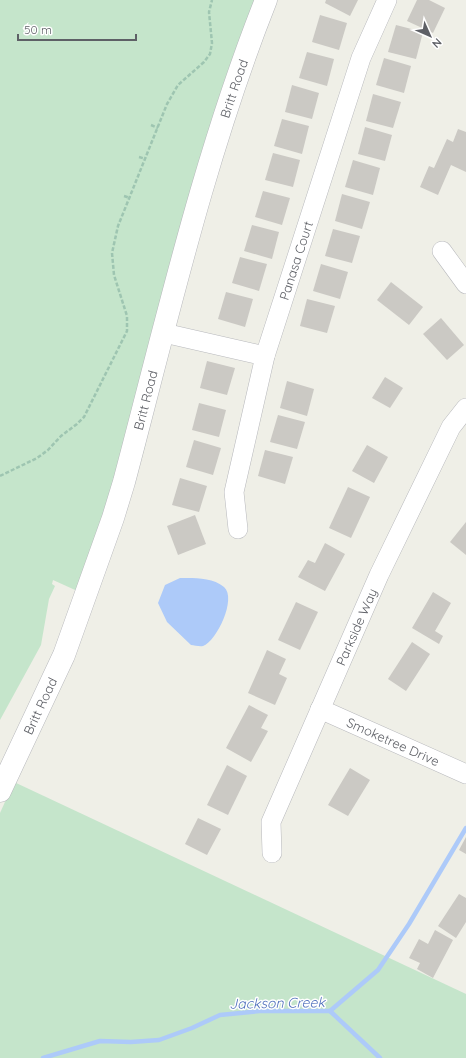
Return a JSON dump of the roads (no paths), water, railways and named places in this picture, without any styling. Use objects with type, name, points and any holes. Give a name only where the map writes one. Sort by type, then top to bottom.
[{"type":"street","name":"Britt Road","points":[[0,791],[64,655],[113,518],[164,333],[185,248],[214,149],[249,43],[266,0]]},
{"type":"street","name":"Panasa Court","points":[[238,529],[234,492],[265,356],[361,58],[387,0]]},
{"type":"street","points":[[442,251],[466,284]]},
{"type":"street","points":[[164,333],[265,356]]},
{"type":"street","name":"Parkside Way","points":[[272,854],[271,822],[320,709],[345,658],[379,575],[451,426],[466,408]]},
{"type":"street","name":"Smoketree Drive","points":[[320,709],[466,774]]},
{"type":"water","points":[[180,578],[214,581],[224,587],[227,592],[227,609],[224,619],[214,636],[203,646],[191,645],[167,622],[158,603],[165,585]]},
{"type":"waterway","points":[[330,1011],[378,970],[409,924],[466,828]]},
{"type":"waterway","name":"Jackson Creek","points":[[43,1058],[100,1041],[131,1042],[159,1040],[192,1028],[220,1015],[260,1011],[330,1011],[380,1058]]}]
